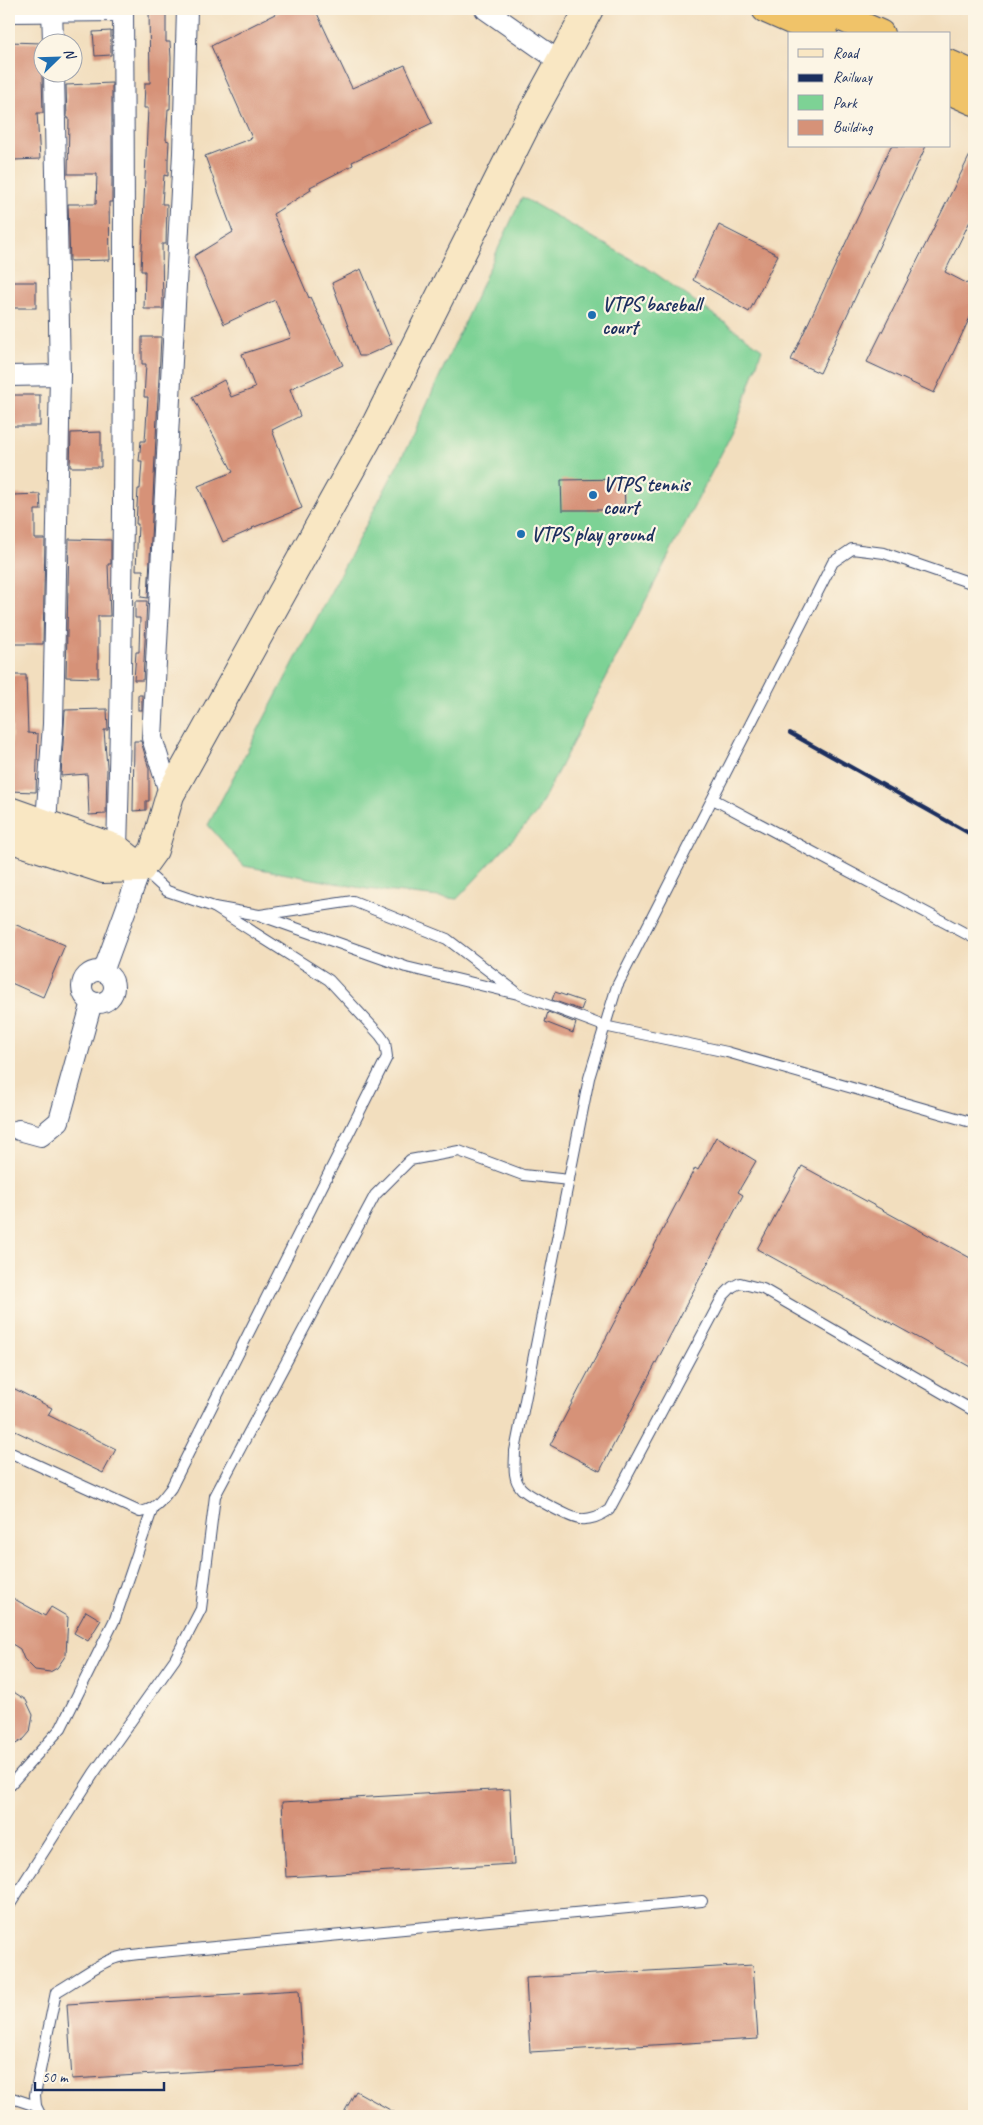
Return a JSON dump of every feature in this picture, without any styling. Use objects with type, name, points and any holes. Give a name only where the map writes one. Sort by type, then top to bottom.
[{"type":"highway","points":[[766,9],[818,32]]},
{"type":"highway","points":[[823,9],[875,32]]},
{"type":"highway","points":[[950,64],[974,75]]},
{"type":"highway","points":[[950,90],[974,101]]},
{"type":"street","points":[[170,795],[152,738],[183,153],[187,9]]},
{"type":"street","points":[[485,9],[560,61]]},
{"type":"street","points":[[19,1130],[40,1136],[59,1121],[92,1002],[88,999],[83,989],[85,979],[93,972],[103,972],[141,868],[154,850],[170,795],[377,422],[560,61],[589,9]]},
{"type":"street","points":[[52,10],[53,32]]},
{"type":"street","points":[[9,12],[123,10],[124,397],[122,689],[110,859]]},
{"type":"street","points":[[46,822],[53,724],[60,375],[54,82]]},
{"type":"street","points":[[9,376],[60,375]]},
{"type":"street","points":[[9,811],[46,822],[110,859]]},
{"type":"street","points":[[9,838],[110,859],[141,868]]},
{"type":"lane","points":[[974,584],[884,553],[852,549],[833,562],[617,986],[589,1078],[515,1450],[514,1472],[522,1489],[530,1495],[578,1519],[592,1519],[609,1510],[723,1296],[732,1287],[740,1283],[763,1290],[974,1411]]},
{"type":"lane","points":[[713,799],[974,938]]},
{"type":"lane","points":[[141,868],[168,890],[214,907],[259,915],[406,967],[518,994],[604,1026],[728,1052],[974,1123]]},
{"type":"lane","points":[[259,915],[353,901],[447,940],[518,994]]},
{"type":"lane","points":[[9,1786],[61,1728],[115,1618],[152,1510],[171,1488],[388,1057],[385,1042],[329,980],[214,907]]},
{"type":"lane","points":[[9,1906],[94,1773],[175,1659],[201,1609],[215,1496],[376,1195],[410,1160],[459,1151],[523,1175],[569,1180]]},
{"type":"lane","points":[[9,1452],[140,1512],[152,1510]]},
{"type":"lane","points":[[41,2116],[36,2106],[35,2095],[56,1992],[113,1959],[140,1954],[702,1901]]},
{"type":"lane","points":[[9,2097],[36,2106]]},
{"type":"green space","name":"VTPS play ground","points":[[522,197],[652,271],[762,349],[737,423],[536,814],[457,899],[367,889],[244,866],[208,825],[406,449]]},
{"type":"building","points":[[149,9],[166,9],[166,42],[170,42],[171,58],[170,109],[168,109],[166,140],[169,141],[168,176],[164,175],[162,204],[167,204],[166,244],[162,244],[163,309],[144,309],[145,271],[141,271],[148,108],[144,108],[145,83],[150,83]]},
{"type":"building","points":[[285,9],[315,9],[352,88],[405,65],[432,123],[352,162],[353,165],[310,187],[311,190],[273,214],[309,298],[343,365],[290,389],[300,416],[272,430],[302,508],[223,542],[198,486],[233,472],[193,397],[224,380],[231,397],[255,388],[242,354],[291,338],[275,300],[224,324],[194,256],[233,232],[205,156],[252,138],[211,46]]},
{"type":"building","points":[[111,31],[111,55],[95,56],[93,32]]},
{"type":"building","points":[[9,42],[32,43],[32,82],[42,82],[43,113],[37,113],[40,159],[14,160],[13,134],[9,134]]},
{"type":"building","points":[[112,83],[112,202],[109,202],[110,260],[70,261],[68,204],[96,204],[97,174],[68,174],[69,118],[67,118],[66,85]]},
{"type":"building","points":[[974,147],[974,213],[945,272],[974,287],[974,309],[934,393],[867,362]]},
{"type":"building","points":[[890,148],[925,148],[820,373],[791,360]]},
{"type":"building","points":[[719,225],[778,255],[749,312],[693,280]]},
{"type":"building","points":[[361,269],[392,344],[365,356],[359,356],[332,283]]},
{"type":"building","points":[[9,282],[36,282],[36,308],[9,308]]},
{"type":"building","points":[[142,337],[161,337],[148,598],[141,597],[143,570],[136,570],[138,524],[136,524],[142,461],[139,461],[141,441],[145,441],[148,397],[144,397],[146,364],[142,364]]},
{"type":"building","points":[[9,395],[40,395],[40,426],[9,426]]},
{"type":"building","points":[[101,432],[101,467],[70,467],[71,433]]},
{"type":"building","name":"VTPS tennis court","points":[[624,479],[625,510],[562,510],[561,480]]},
{"type":"building","points":[[40,494],[41,510],[35,510],[35,539],[45,539],[43,644],[9,644],[9,515],[14,515],[13,495]]},
{"type":"building","points":[[69,539],[111,540],[111,564],[108,564],[110,616],[98,616],[98,678],[66,677]]},
{"type":"building","points":[[135,601],[147,601],[143,680],[134,680],[136,652],[139,652],[140,618],[135,618]]},
{"type":"building","points":[[9,675],[26,675],[28,733],[38,734],[36,792],[9,791],[12,726],[9,726]]},
{"type":"building","points":[[138,695],[142,695],[142,710],[138,710]]},
{"type":"building","points":[[107,709],[108,730],[104,730],[107,767],[106,814],[89,815],[87,774],[61,776],[65,710]]},
{"type":"building","points":[[134,741],[141,741],[149,769],[149,801],[146,801],[146,810],[133,811]]},
{"type":"building","points":[[14,924],[65,945],[43,997],[9,982],[9,937]]},
{"type":"building","points":[[555,992],[584,1002],[581,1010],[552,1000]]},
{"type":"building","points":[[548,1012],[576,1023],[573,1033],[545,1022]]},
{"type":"building","points":[[716,1137],[756,1161],[738,1192],[743,1195],[600,1471],[550,1445],[695,1168],[698,1170]]},
{"type":"building","points":[[802,1166],[974,1260],[974,1369],[757,1249]]},
{"type":"building","points":[[13,1388],[52,1408],[48,1415],[116,1449],[103,1473],[9,1428],[9,1396]]},
{"type":"building","points":[[9,1596],[45,1616],[51,1607],[68,1617],[66,1655],[57,1668],[50,1672],[35,1670],[24,1659],[20,1649],[9,1642]]},
{"type":"building","points":[[86,1611],[101,1620],[88,1641],[74,1633]]},
{"type":"building","points":[[9,1689],[26,1700],[33,1715],[30,1732],[24,1739],[9,1748]]},
{"type":"building","points":[[510,1789],[514,1864],[286,1877],[282,1802]]},
{"type":"building","points":[[753,1965],[758,2039],[530,2052],[526,1978]]},
{"type":"building","points":[[299,1990],[304,2065],[72,2079],[67,2004]]},
{"type":"building","points":[[356,2091],[401,2116],[342,2116]]},
{"type":"railway","points":[[790,733],[974,836]]},
{"type":"place","name":"VTPS baseball court","points":[[592,315]]},
{"type":"place","name":"VTPS tennis court","points":[[593,495]]},
{"type":"place","name":"VTPS play ground","points":[[521,534]]}]
